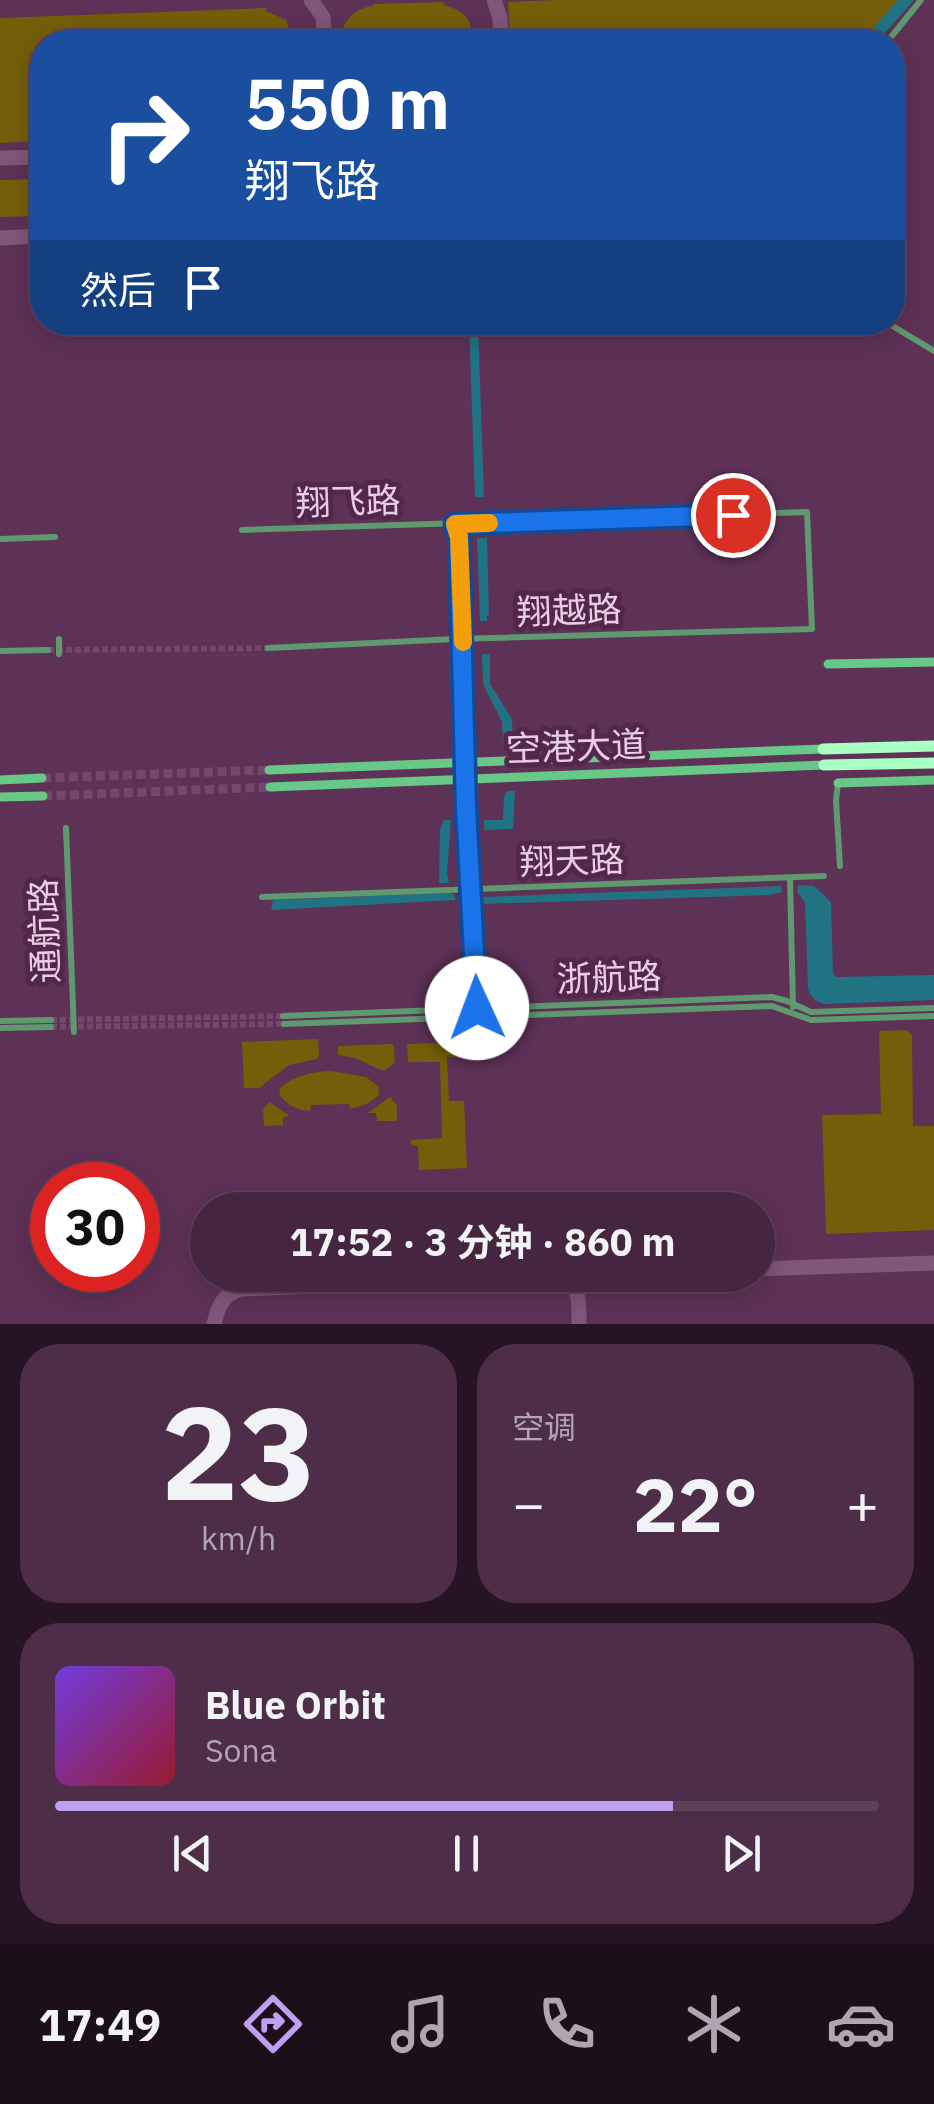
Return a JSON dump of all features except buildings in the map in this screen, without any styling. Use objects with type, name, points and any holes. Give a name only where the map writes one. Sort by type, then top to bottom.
[{"type":"highway","points":[[824,749],[934,746]]},
{"type":"highway","points":[[824,766],[934,763]]},
{"type":"main road","points":[[828,664],[934,662]]},
{"type":"main road","name":"空港大道","points":[[269,770],[824,749]]},
{"type":"main road","name":"空港大道","points":[[270,787],[824,766]]},
{"type":"main road","points":[[0,780],[42,778]]},
{"type":"main road","points":[[838,783],[934,780]]},
{"type":"main road","points":[[0,797],[43,796]]},
{"type":"street","points":[[897,30],[922,0]]},
{"type":"street","points":[[905,333],[934,351]]},
{"type":"street","name":"翔飞路","points":[[242,530],[807,512],[812,629]]},
{"type":"street","points":[[455,524],[452,537],[459,639],[462,890],[472,1008]]},
{"type":"street","points":[[0,539],[55,537]]},
{"type":"street","name":"翔越路","points":[[268,648],[812,629]]},
{"type":"street","points":[[59,638],[60,654]]},
{"type":"street","points":[[0,652],[48,650]]},
{"type":"street","points":[[462,779],[472,889],[472,1017]]},
{"type":"street","points":[[838,783],[840,866]]},
{"type":"street","name":"通航路","points":[[66,828],[74,1032]]},
{"type":"street","name":"翔天路","points":[[262,897],[824,876]]},
{"type":"street","points":[[790,878],[794,1014]]},
{"type":"street","name":"浙航路","points":[[934,1008],[811,1012],[772,997],[472,1008],[284,1020],[772,1006],[811,1020],[934,1016]]},
{"type":"street","points":[[0,1025],[51,1023]]},
{"type":"shaded area","points":[[898,0],[872,30],[509,30],[508,2]]},
{"type":"shaded area","points":[[898,0],[914,0],[888,30],[872,30]]},
{"type":"shaded area","points":[[443,2],[467,18],[471,30],[343,30],[349,18],[373,4]]},
{"type":"shaded area","points":[[266,8],[286,20],[290,30],[30,30],[30,142],[0,143],[0,18]]},
{"type":"shaded area","points":[[30,179],[30,216],[0,217],[0,180]]},
{"type":"shaded area","points":[[469,335],[478,335],[484,497],[475,497]]},
{"type":"shaded area","points":[[477,538],[487,538],[487,621],[480,621]]},
{"type":"shaded area","points":[[482,654],[490,654],[490,684],[512,719],[513,744],[503,744],[502,722],[483,684]]},
{"type":"shaded area","points":[[507,791],[515,791],[513,829],[484,830],[484,820],[503,820]]},
{"type":"shaded area","points":[[444,820],[451,820],[449,883],[439,883],[440,829]]},
{"type":"shaded area","points":[[798,885],[814,886],[831,902],[836,977],[934,975],[934,1000],[824,1004],[814,998],[808,989],[805,902],[797,892]]},
{"type":"shaded area","points":[[781,886],[782,892],[769,895],[482,904],[482,897]]},
{"type":"shaded area","points":[[450,893],[456,900],[271,910],[273,900]]},
{"type":"shaded area","points":[[906,1030],[912,1035],[913,1126],[934,1126],[934,1230],[826,1234],[822,1115],[881,1114],[879,1031]]},
{"type":"shaded area","points":[[318,1039],[317,1059],[289,1065],[259,1088],[244,1088],[242,1042]]},
{"type":"shaded area","points":[[467,1042],[470,1056],[447,1057],[449,1101],[464,1101],[467,1168],[419,1170],[418,1146],[411,1145],[411,1140],[442,1138],[440,1062],[408,1062],[407,1044]]},
{"type":"shaded area","points":[[392,1044],[395,1062],[386,1070],[338,1055],[338,1046]]},
{"type":"shaded area","points":[[331,1071],[366,1077],[378,1086],[379,1095],[350,1109],[349,1104],[311,1105],[310,1111],[293,1106],[279,1094],[281,1087],[298,1077]]},
{"type":"shaded area","points":[[390,1097],[397,1105],[397,1121],[377,1121],[376,1113],[368,1113]]},
{"type":"shaded area","points":[[269,1102],[290,1116],[283,1117],[283,1125],[264,1126],[263,1110]]},
{"type":"taxiway","points":[[311,0],[323,17],[324,30]]},
{"type":"taxiway","points":[[494,0],[500,30]]},
{"type":"taxiway","points":[[0,158],[30,157]]},
{"type":"taxiway","points":[[0,238],[30,237]]},
{"type":"taxiway","points":[[775,1268],[934,1263]]},
{"type":"taxiway","points":[[214,1324],[222,1302],[235,1292]]},
{"type":"taxiway","points":[[576,1292],[579,1324]]},
{"type":"tunnel","points":[[48,650],[268,648]]},
{"type":"tunnel","points":[[42,778],[269,770]]},
{"type":"tunnel","points":[[43,796],[270,787]]},
{"type":"tunnel","points":[[51,1020],[283,1016]]},
{"type":"tunnel","points":[[51,1027],[284,1024]]},
{"type":"slow traffic","points":[[463,642],[459,537],[455,524],[489,523]]},
{"type":"route","points":[[477,1008],[466,809],[459,537],[455,524],[733,515]]}]
